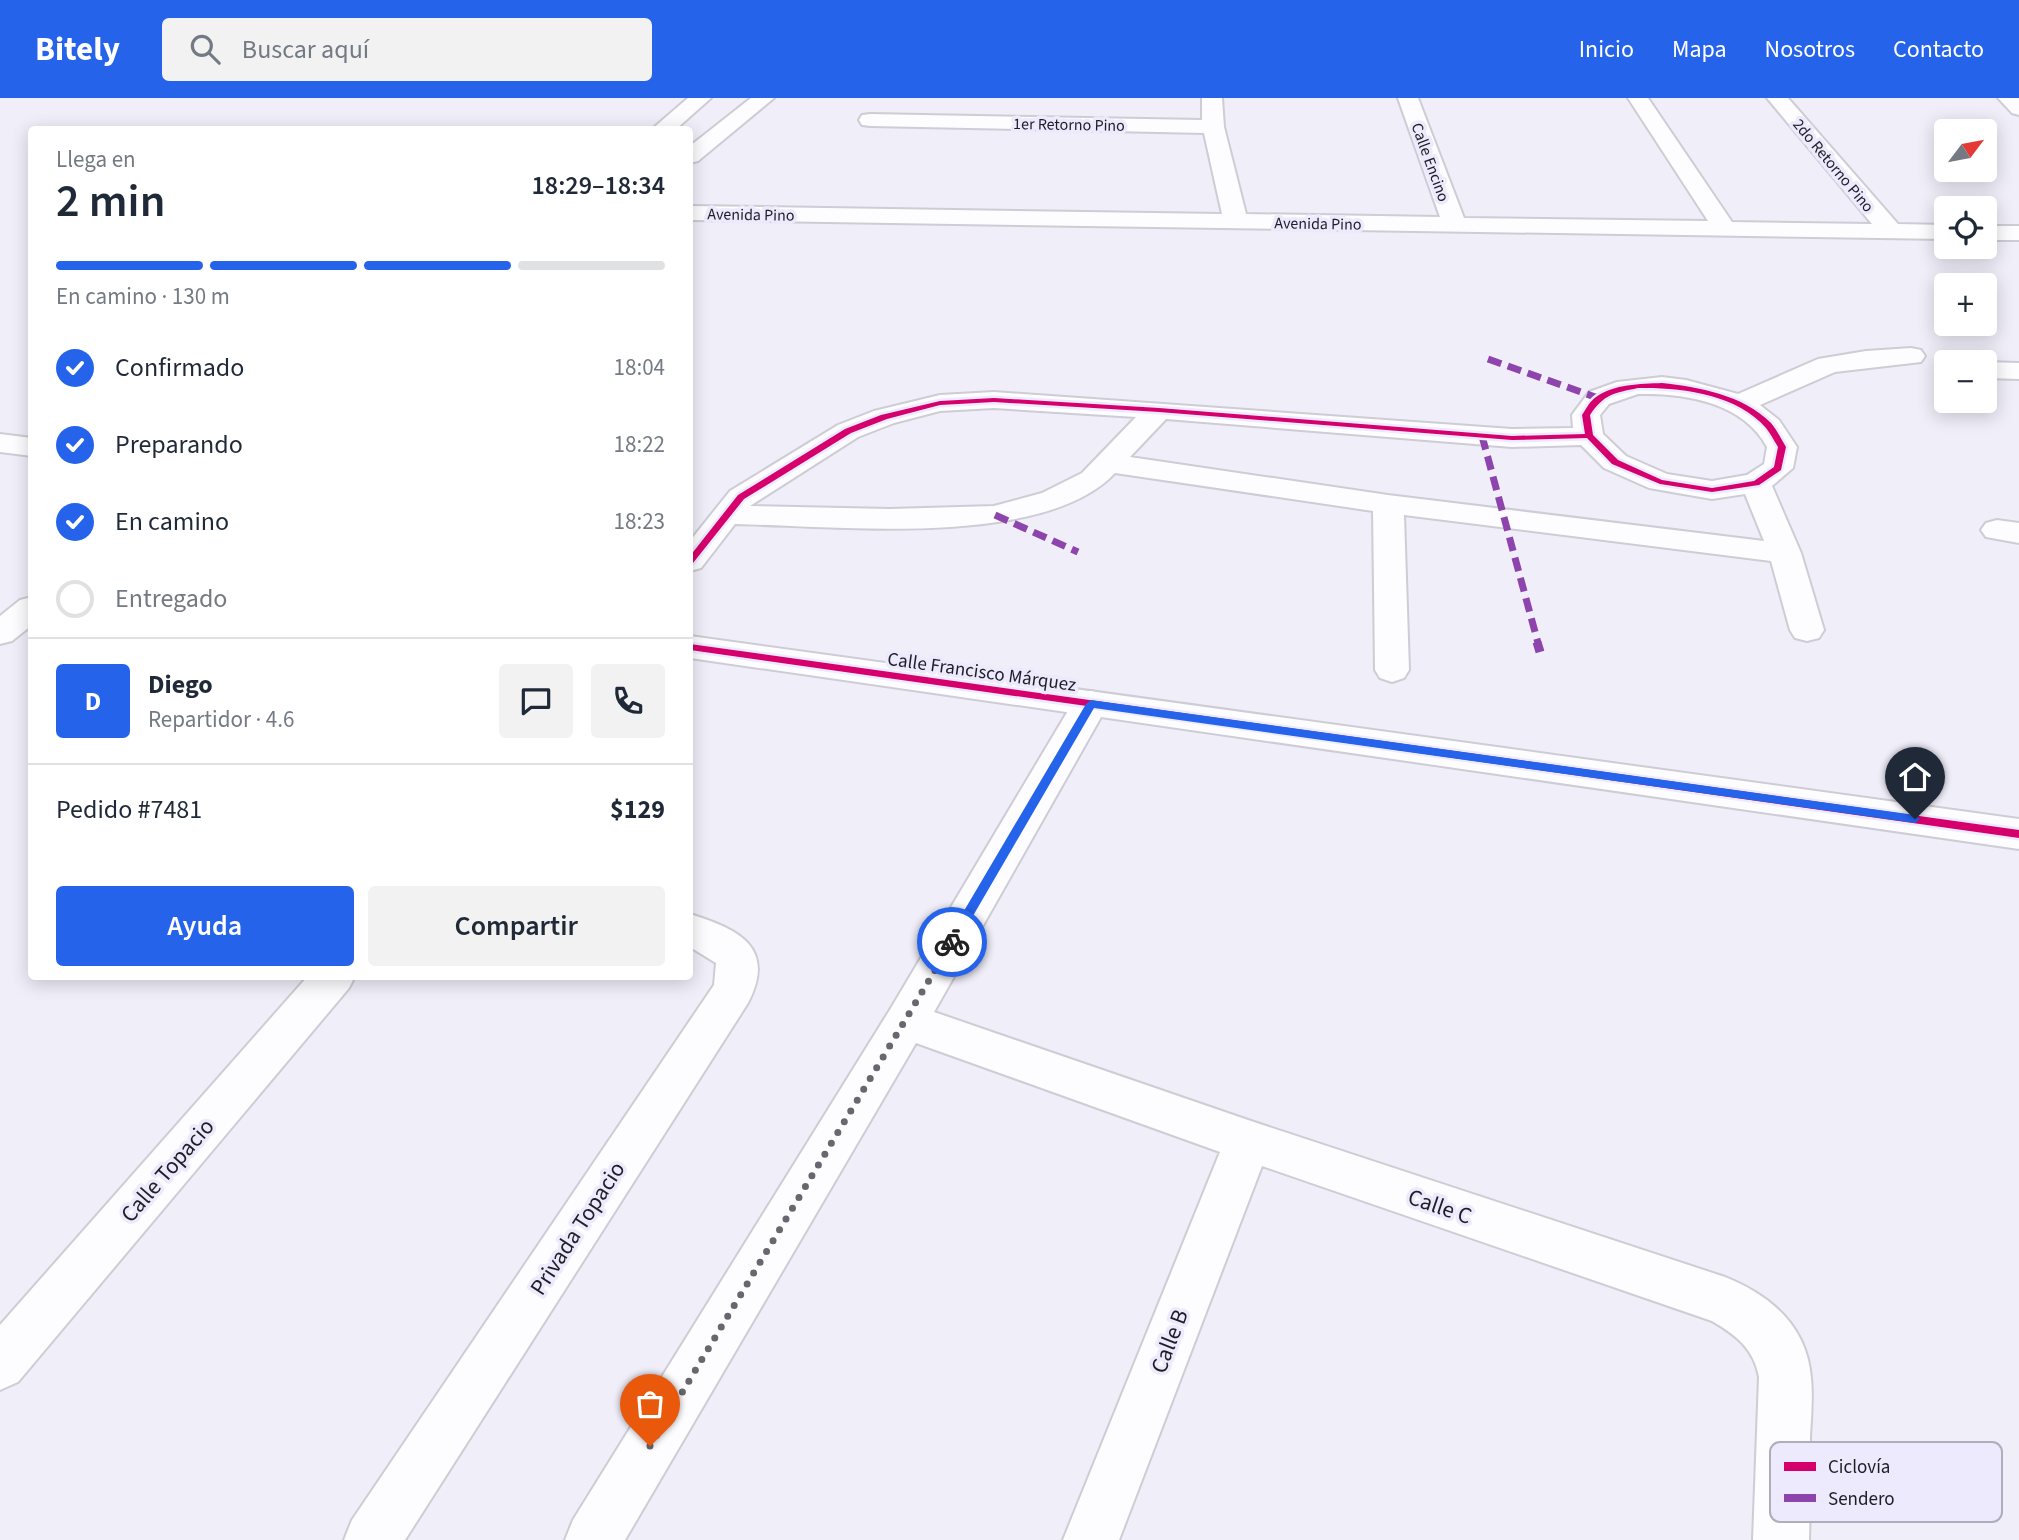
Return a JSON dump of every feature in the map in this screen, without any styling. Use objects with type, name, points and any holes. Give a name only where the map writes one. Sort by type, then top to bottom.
[{"type":"street","points":[[666,126],[701,98]]},
{"type":"street","points":[[693,154],[764,98]]},
{"type":"street","points":[[956,121],[976,98]]},
{"type":"street","points":[[1212,98],[1213,127],[1236,222]]},
{"type":"street","name":"Calle Encino","points":[[1408,98],[1455,225]]},
{"type":"street","points":[[1639,98],[1725,229]]},
{"type":"street","name":"2do Retorno Pino","points":[[1777,98],[1891,231]]},
{"type":"street","points":[[2008,98],[2019,109]]},
{"type":"street","name":"1er Retorno Pino","points":[[870,120],[1213,127]]},
{"type":"street","name":"Avenida Pino","points":[[693,213],[1934,232]]},
{"type":"street","points":[[1997,233],[2019,233]]},
{"type":"street","points":[[1738,404],[1828,365],[1911,356]]},
{"type":"street","points":[[1997,370],[2019,371]]},
{"type":"street","points":[[1636,385],[1687,387],[1738,404],[1768,424],[1782,447],[1778,468],[1756,483],[1712,490],[1660,482],[1615,462],[1589,436],[1586,415],[1598,398],[1636,385]]},
{"type":"street","points":[[693,557],[741,497],[848,431],[884,417],[940,402],[994,400],[1159,410],[1512,438],[1589,436]]},
{"type":"street","points":[[726,515],[890,518],[995,515],[1053,499],[1093,479],[1159,410]]},
{"type":"street","points":[[0,443],[28,446]]},
{"type":"street","points":[[1108,463],[1388,504],[1785,553]]},
{"type":"street","points":[[1756,483],[1785,553],[1807,630]]},
{"type":"street","points":[[1388,504],[1392,670]]},
{"type":"street","points":[[0,633],[28,611]]},
{"type":"street","name":"Calle Francisco Márquez","points":[[693,647],[2019,834]]},
{"type":"street","points":[[593,1540],[906,1021],[1091,704]]},
{"type":"street","name":"Privada Topacio","points":[[372,1540],[733,991],[739,976],[738,962],[730,950],[719,941],[693,931]]},
{"type":"street","name":"Calle Topacio","points":[[0,1364],[331,980]]},
{"type":"street","name":"Calle C","points":[[906,1021],[1248,1141],[1712,1297],[1749,1313],[1768,1332],[1782,1355],[1785,1377],[1783,1442]]},
{"type":"street","name":"Calle B","points":[[1091,1540],[1248,1141]]},
{"type":"street","name":"Calle C","points":[[1781,1522],[1781,1540]]},
{"type":"marked path","points":[[1488,359],[1598,398]]},
{"type":"marked path","points":[[1482,436],[1540,652]]},
{"type":"marked path","points":[[995,515],[1078,552]]},
{"type":"cycle path","points":[[1662,385],[1686,388],[1733,402],[1767,424],[1782,447],[1778,468],[1756,483],[1712,490],[1660,482],[1615,462],[1589,436],[1586,415],[1599,398],[1617,390],[1662,385]]},
{"type":"cycle path","points":[[693,557],[741,497],[848,431],[884,417],[940,403],[994,400],[1159,410],[1512,438],[1589,436]]},
{"type":"cycle path","points":[[693,647],[2019,834]]},
{"type":"way so far","points":[[650,1446],[952,942]]},
{"type":"route","points":[[952,942],[1091,704],[1915,819]]}]
